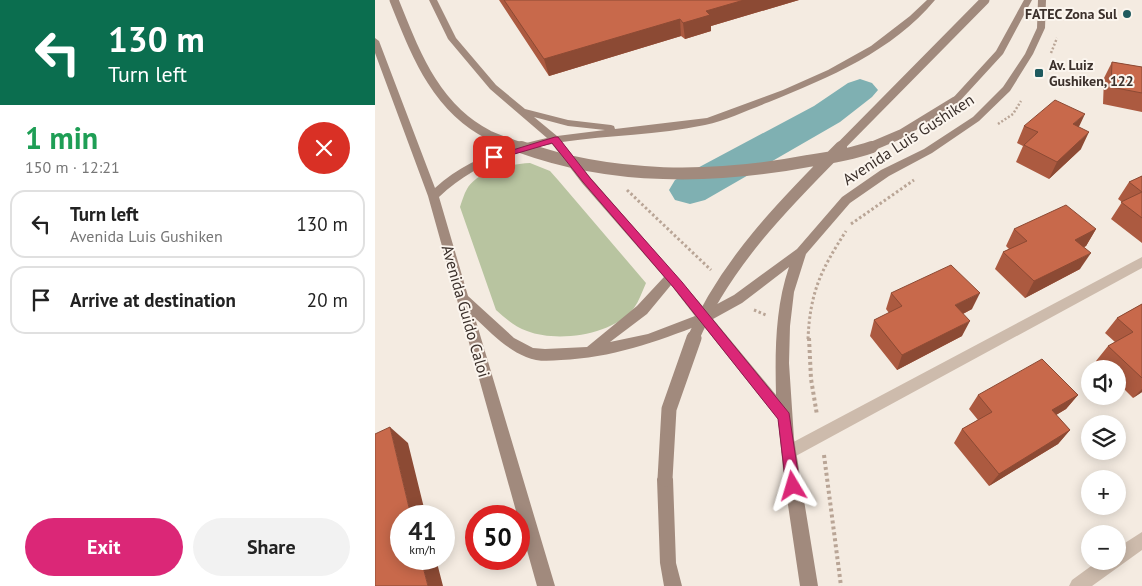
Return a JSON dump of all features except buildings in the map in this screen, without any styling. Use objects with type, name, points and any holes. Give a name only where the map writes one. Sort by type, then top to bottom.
[{"type":"main road","points":[[395,0],[418,58],[435,89],[456,111],[492,137],[545,154],[597,167],[664,174],[749,171],[783,167],[865,149],[917,125],[955,101],[1000,52],[1028,0]]},
{"type":"main road","points":[[433,0],[453,38],[493,87],[555,140],[586,180],[671,277],[785,417]]},
{"type":"main road","points":[[433,196],[457,175],[504,153],[555,140],[701,122],[736,112],[796,89],[855,59],[890,37],[931,0]]},
{"type":"main road","points":[[673,586],[668,563],[665,479],[669,409],[685,359],[706,309],[752,242],[801,187],[985,0]]},
{"type":"main road","name":"Avenida Luis Gushiken","points":[[462,298],[492,328],[521,349],[545,355],[587,353],[649,338],[703,318],[738,299],[801,252],[846,200],[885,173],[928,151],[976,119],[1007,89],[1029,54],[1041,28],[1042,0]]},
{"type":"main road","name":"Avenida Guido Caloi","points":[[375,41],[433,196],[546,586]]},
{"type":"main road","points":[[522,111],[568,123],[593,126],[664,128]]},
{"type":"main road","points":[[801,252],[788,291],[783,365],[785,417],[789,452],[809,586]]},
{"type":"main road","points":[[587,353],[643,310],[671,277]]},
{"type":"lane","points":[[789,452],[1142,262]]},
{"type":"lane","points":[[1126,552],[1142,540]]},
{"type":"lane","points":[[1078,586],[1100,570]]},
{"type":"path","points":[[623,186],[716,275]]},
{"type":"path","points":[[738,299],[760,314],[785,318]]},
{"type":"green space","points":[[530,163],[550,171],[646,283],[634,308],[613,325],[584,334],[569,336],[540,335],[518,327],[496,310],[460,207],[467,189],[479,177],[495,169]]},
{"type":"waterway","points":[[690,190],[827,114],[860,90]]},
{"type":"place","name":"FATEC Zona Sul","points":[[1127,14]]},
{"type":"place","name":"Av. Luiz Gushiken, 122","points":[[1039,73]]},
{"type":"route","points":[[494,157],[555,140],[586,180],[678,285],[714,332],[785,417],[793,486]]}]
